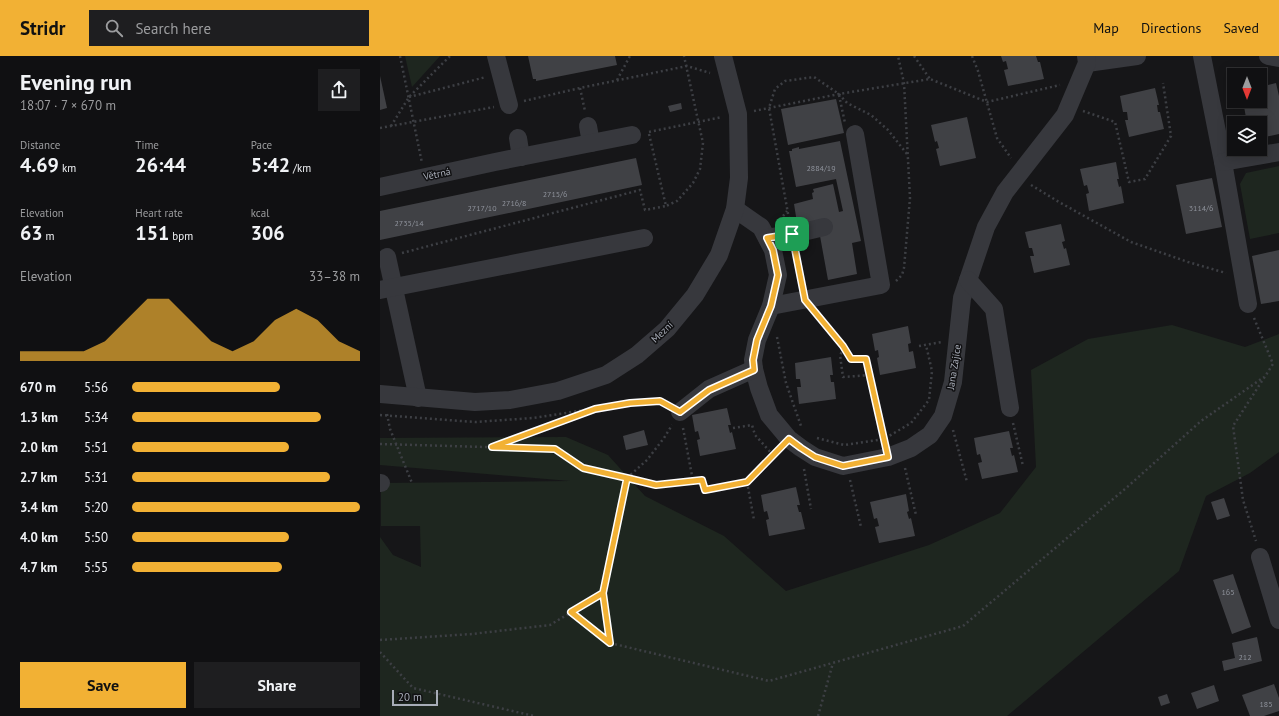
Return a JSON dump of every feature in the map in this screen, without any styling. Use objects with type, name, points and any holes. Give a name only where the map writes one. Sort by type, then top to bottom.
[{"type":"street","name":"Mezní","points":[[382,402],[418,398],[475,402],[510,400],[558,391],[606,375],[637,355],[667,330],[695,295],[719,254],[735,209],[739,178],[738,114],[724,56]]},
{"type":"street","points":[[1086,60],[1137,56]]},
{"type":"street","points":[[1202,56],[1223,162],[1248,304]]},
{"type":"street","points":[[1268,56],[1279,58]]},
{"type":"street","name":"Jana Zajíce","points":[[735,209],[761,227],[773,250],[778,275],[771,306],[757,340],[753,360],[759,388],[769,415],[815,457],[843,466],[895,454],[911,448],[930,435],[943,416],[954,382],[962,298],[986,227],[1005,192],[1065,115],[1086,60]]},
{"type":"street","points":[[500,72],[509,105]]},
{"type":"street","points":[[588,126],[591,143]]},
{"type":"street","name":"Větrná","points":[[380,186],[640,134]]},
{"type":"street","points":[[771,306],[881,285],[855,134]]},
{"type":"street","points":[[518,138],[521,157]]},
{"type":"street","points":[[1223,162],[1279,152]]},
{"type":"street","points":[[767,238],[824,227]]},
{"type":"street","points":[[387,288],[644,238]]},
{"type":"street","points":[[387,257],[387,288],[418,398]]},
{"type":"street","points":[[968,280],[994,310],[1010,408]]},
{"type":"street","points":[[680,412],[709,390],[754,370]]},
{"type":"street","points":[[1260,557],[1279,620]]},
{"type":"path","points":[[400,56],[423,164],[424,177]]},
{"type":"path","points":[[391,126],[409,97],[450,56]]},
{"type":"path","points":[[617,80],[630,56]]},
{"type":"path","points":[[387,257],[640,190],[645,210],[666,206],[677,201],[693,183],[700,169],[703,143],[684,56]]},
{"type":"path","points":[[881,285],[894,283],[902,275],[904,268],[910,198],[904,83],[898,56]]},
{"type":"path","points":[[914,56],[930,79]]},
{"type":"path","points":[[972,56],[978,71],[997,138],[1012,159]]},
{"type":"path","points":[[380,128],[509,105],[580,88],[687,66]]},
{"type":"path","points":[[409,97],[500,72]]},
{"type":"path","points":[[907,154],[888,130],[871,114],[847,103],[839,94],[814,77],[785,81],[775,89],[769,108],[812,298],[851,359],[866,359],[884,439],[895,454],[916,515]]},
{"type":"path","points":[[750,112],[839,94],[930,79],[987,102],[1079,80]]},
{"type":"path","points":[[1069,106],[1115,122],[1129,182],[1145,179],[1171,136],[1163,83]]},
{"type":"path","points":[[580,88],[588,126]]},
{"type":"path","points":[[839,94],[846,131],[855,134]]},
{"type":"path","points":[[666,206],[640,134],[727,116]]},
{"type":"path","points":[[1026,181],[1059,202],[1131,242],[1188,262],[1244,278]]},
{"type":"path","points":[[1248,304],[1273,364],[1233,426],[1244,500],[1260,557]]},
{"type":"path","points":[[771,306],[811,510]]},
{"type":"path","points":[[919,346],[949,341]]},
{"type":"path","points":[[380,444],[555,449],[583,468],[656,485],[702,480],[705,490],[747,482],[773,455],[798,440],[844,445],[884,439],[911,423],[929,400],[932,372],[926,345]]},
{"type":"path","points":[[844,348],[840,354],[843,377],[870,375]]},
{"type":"path","points":[[571,612],[610,643],[769,681],[963,626],[1125,489],[1201,421],[1264,377]]},
{"type":"path","points":[[380,415],[475,422],[534,418],[630,403],[660,401],[680,412]]},
{"type":"path","points":[[382,402],[390,429],[398,445],[412,483]]},
{"type":"path","points":[[947,404],[966,482]]},
{"type":"path","points":[[1010,408],[1023,466]]},
{"type":"path","points":[[492,447],[595,409]]},
{"type":"path","points":[[610,643],[603,593],[627,478],[651,454],[664,438],[680,412]]},
{"type":"path","points":[[680,412],[693,481]]},
{"type":"path","points":[[733,428],[752,425],[754,434],[773,455]]},
{"type":"path","points":[[846,466],[862,528]]},
{"type":"path","points":[[747,482],[754,520]]},
{"type":"path","points":[[380,640],[472,634],[550,625],[603,593]]},
{"type":"path","points":[[380,652],[413,688],[534,716]]},
{"type":"path","points":[[818,716],[833,663]]},
{"type":"shaded area","points":[[405,56],[440,56],[412,87]]},
{"type":"shaded area","points":[[1279,166],[1279,233],[1250,239],[1240,184],[1246,173]]},
{"type":"shaded area","points":[[1172,325],[1245,347],[1279,334],[1279,452],[1250,473],[1206,496],[1179,571],[1007,716],[380,716],[380,537],[393,555],[421,567],[420,526],[381,526],[381,483],[570,481],[380,465],[380,438],[566,437],[608,455],[645,496],[724,536],[786,591],[929,545],[1000,513],[1036,467],[1031,370],[1088,339]]},
{"type":"building","points":[[528,56],[615,56],[617,65],[536,81],[536,79],[533,79]]},
{"type":"building","points":[[1001,56],[1036,56],[1038,62],[1040,62],[1044,79],[1008,86],[1004,70],[1008,69],[1006,61],[1003,62]]},
{"type":"building","points":[[380,76],[387,108],[380,110]]},
{"type":"building","points":[[1276,83],[1279,96],[1279,134],[1267,137],[1267,116],[1246,116],[1244,108],[1267,108],[1267,85]]},
{"type":"building","points":[[1155,88],[1159,105],[1157,105],[1158,112],[1160,112],[1164,129],[1129,137],[1125,120],[1128,120],[1127,112],[1123,112],[1120,96]]},
{"type":"building","points":[[836,99],[844,133],[788,145],[781,109]]},
{"type":"building","points":[[681,103],[682,109],[670,112],[668,106]]},
{"type":"building","points":[[967,117],[976,158],[940,166],[936,149],[939,148],[937,141],[935,142],[931,125]]},
{"type":"building","points":[[840,141],[861,241],[852,243],[857,274],[828,280],[818,225],[798,229],[794,204],[813,199],[813,189],[833,184],[839,212],[843,211],[836,179],[796,187],[789,151],[799,147],[799,149]]},
{"type":"building","points":[[636,158],[642,185],[380,240],[380,211]]},
{"type":"building","points":[[1116,162],[1119,179],[1117,179],[1119,187],[1121,186],[1124,203],[1089,211],[1086,194],[1089,193],[1087,185],[1084,186],[1080,169]]},
{"type":"building","points":[[1212,178],[1222,227],[1186,234],[1176,185]]},
{"type":"building","points":[[1061,224],[1065,241],[1062,242],[1064,249],[1066,248],[1070,265],[1034,273],[1030,256],[1034,256],[1032,248],[1029,248],[1025,232]]},
{"type":"building","points":[[1279,250],[1279,301],[1261,304],[1252,256]]},
{"type":"building","points":[[908,326],[911,343],[908,344],[909,352],[913,351],[916,368],[880,375],[877,358],[879,357],[878,350],[875,351],[872,334]]},
{"type":"building","points":[[831,357],[833,375],[830,375],[831,382],[834,382],[836,399],[799,404],[797,387],[801,387],[800,379],[796,379],[795,363]]},
{"type":"building","points":[[727,408],[731,425],[728,425],[730,433],[732,432],[736,449],[700,456],[697,440],[700,439],[698,431],[695,432],[692,415]]},
{"type":"building","points":[[644,430],[648,445],[626,450],[623,436]]},
{"type":"building","points":[[1009,431],[1013,448],[1010,448],[1012,456],[1014,455],[1018,472],[982,479],[978,463],[982,462],[980,454],[977,455],[974,438]]},
{"type":"building","points":[[796,487],[800,505],[797,505],[799,512],[801,512],[805,529],[769,536],[766,520],[769,519],[767,511],[764,512],[761,495]]},
{"type":"building","points":[[906,494],[909,511],[907,512],[909,519],[911,518],[915,536],[879,543],[875,527],[879,526],[877,518],[874,519],[870,502]]},
{"type":"building","points":[[1224,498],[1230,516],[1217,520],[1211,502]]},
{"type":"building","points":[[1233,574],[1251,627],[1232,634],[1213,580]]},
{"type":"building","points":[[1257,637],[1262,661],[1224,671],[1222,661],[1235,658],[1232,643]]},
{"type":"building","points":[[1274,684],[1279,698],[1279,711],[1264,716],[1250,716],[1242,695]]},
{"type":"building","points":[[1214,685],[1219,701],[1197,709],[1191,693]]},
{"type":"building","points":[[1167,694],[1170,703],[1161,706],[1158,697]]},
{"type":"route","points":[[792,234],[767,238],[773,250],[778,275],[771,306],[757,340],[753,360],[754,370],[709,390],[680,412],[660,401],[630,403],[595,409],[492,447],[555,449],[583,468],[627,478],[603,593],[610,643],[571,612],[603,593],[615,535],[627,478],[656,485],[702,480],[705,490],[747,482],[789,439],[815,457],[843,466],[888,457],[866,359],[851,359],[843,346],[805,300],[792,234]]}]
